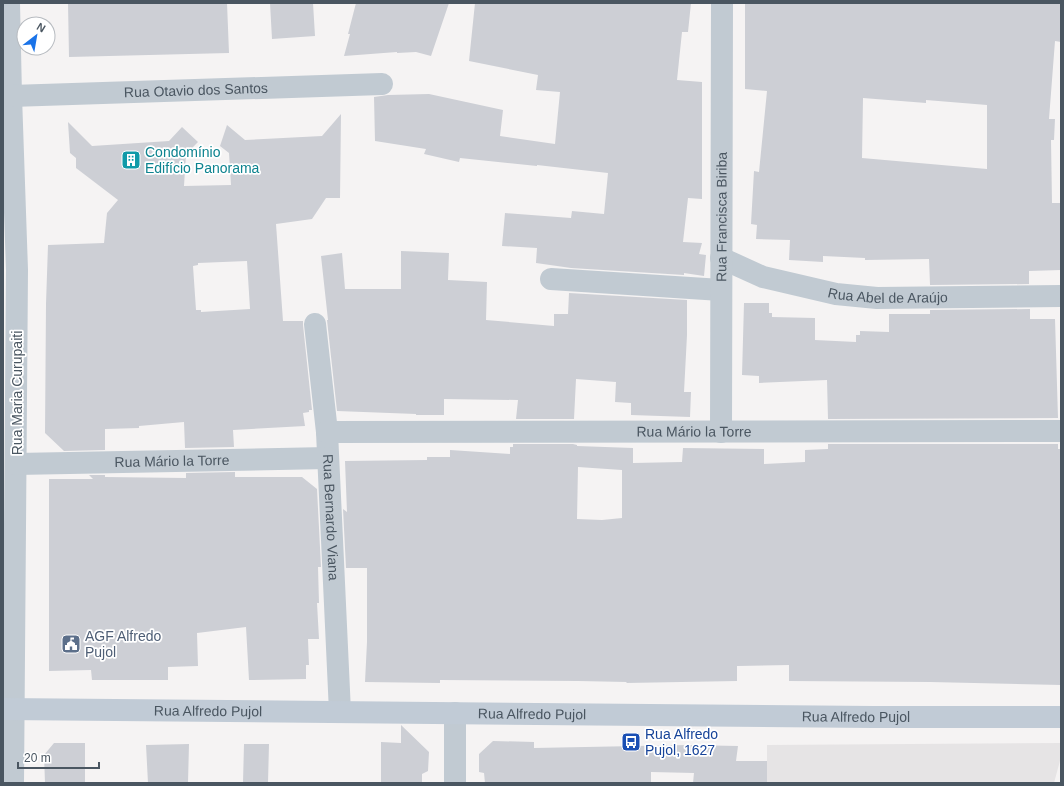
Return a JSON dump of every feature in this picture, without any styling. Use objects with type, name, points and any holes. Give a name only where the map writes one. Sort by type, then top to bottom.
[{"type":"main road","name":"Rua Alfredo Pujol","points":[[8,709],[873,717],[1061,717]]},
{"type":"street","name":"Rua Maria Curupaiti","points":[[9,3],[11,96],[10,271],[16,464],[8,709],[13,783]]},
{"type":"street","name":"Rua Francisca Biriba","points":[[722,3],[722,432]]},
{"type":"street","name":"Rua Otavio dos Santos","points":[[11,96],[382,84]]},
{"type":"street","name":"Rua Abel de Araújo","points":[[722,258],[763,277],[836,294],[877,298],[1061,296]]},
{"type":"street","points":[[550,279],[721,290]]},
{"type":"street","name":"Rua Bernardo Viana","points":[[315,324],[327,432],[340,712]]},
{"type":"street","name":"Rua Mário la Torre","points":[[327,432],[1061,431]]},
{"type":"street","name":"Rua Mário la Torre","points":[[16,464],[328,458]]},
{"type":"street","points":[[455,713],[455,783]]},
{"type":"shaded area","points":[[1061,743],[1061,757],[1054,783],[767,783],[767,745]]},
{"type":"building","points":[[68,3],[227,3],[229,53],[69,57]]},
{"type":"building","points":[[270,3],[313,3],[315,36],[272,39]]},
{"type":"building","points":[[356,3],[449,3],[431,56],[416,52],[397,52],[344,56]]},
{"type":"building","points":[[475,3],[691,3],[688,32],[682,32],[677,80],[702,82],[702,199],[688,198],[683,242],[702,243],[699,254],[706,255],[704,276],[684,273],[684,275],[571,268],[536,263],[537,248],[502,246],[505,213],[571,218],[572,211],[604,214],[608,173],[460,158],[459,162],[424,154],[426,149],[375,141],[374,97],[388,95],[429,94],[503,110],[500,136],[555,144],[560,92],[536,90],[538,75],[469,61]]},
{"type":"building","points":[[745,3],[1061,3],[1061,42],[1055,41],[1049,119],[1055,119],[1054,140],[1051,140],[1052,203],[1061,203],[1061,270],[1029,271],[1029,284],[930,285],[929,259],[865,260],[865,258],[823,256],[823,262],[789,260],[790,240],[756,239],[757,225],[751,224],[754,171],[759,172],[767,91],[745,89]],"holes":[[[863,98],[926,103],[926,100],[987,105],[987,169],[862,158]]]},
{"type":"building","points":[[341,114],[340,198],[326,198],[312,219],[276,224],[283,321],[303,321],[312,410],[303,413],[305,426],[233,430],[234,447],[185,448],[184,422],[139,426],[139,428],[105,429],[105,450],[64,451],[45,433],[48,245],[104,243],[107,213],[118,200],[76,168],[76,158],[70,153],[68,122],[92,146],[169,141],[182,127],[198,142],[186,154],[184,186],[231,185],[229,153],[220,146],[227,125],[245,140],[322,136]],"holes":[[[247,261],[250,309],[201,312],[201,310],[196,310],[193,266],[198,265],[198,263]]]},
{"type":"building","points":[[401,251],[449,253],[448,280],[487,282],[486,320],[554,326],[554,314],[568,314],[569,293],[687,300],[684,392],[691,392],[690,417],[631,415],[631,403],[615,402],[616,382],[576,379],[574,419],[516,419],[518,400],[444,399],[444,415],[337,411],[321,256],[342,253],[345,289],[401,289]]},
{"type":"building","points":[[744,303],[769,303],[769,313],[772,313],[772,317],[815,318],[815,340],[856,342],[856,335],[860,335],[860,331],[889,332],[889,314],[930,314],[930,310],[1030,309],[1030,319],[1055,319],[1058,418],[828,419],[827,380],[759,383],[759,376],[742,375]]},
{"type":"building","points":[[513,444],[573,444],[577,446],[633,448],[633,463],[682,462],[683,448],[764,449],[764,464],[805,462],[805,450],[828,449],[828,444],[1058,444],[1058,449],[1061,449],[1061,685],[789,681],[789,665],[737,666],[737,681],[626,683],[627,682],[440,680],[440,683],[365,682],[367,642],[367,568],[346,568],[343,509],[347,512],[345,461],[427,460],[427,457],[450,457],[450,450],[510,454],[510,447],[513,447]],"holes":[[[578,467],[622,470],[622,518],[602,520],[577,519]]]},
{"type":"building","points":[[235,472],[235,477],[302,477],[317,489],[321,567],[318,567],[319,603],[317,603],[319,639],[308,639],[309,665],[306,665],[306,679],[249,680],[246,627],[197,633],[198,666],[168,667],[168,680],[92,680],[91,670],[49,671],[49,479],[93,479],[89,475],[105,475],[105,477],[186,478],[186,473]]},
{"type":"building","points":[[401,725],[429,752],[428,771],[422,774],[422,783],[381,783],[381,742],[401,743]]},
{"type":"building","points":[[493,741],[534,742],[534,748],[688,745],[738,746],[736,761],[767,761],[767,783],[693,783],[694,773],[651,772],[651,783],[485,783],[484,773],[479,772],[479,754]]},
{"type":"building","points":[[54,743],[85,743],[85,783],[45,783],[44,755]]},
{"type":"building","points":[[189,744],[188,783],[148,783],[146,745]]},
{"type":"building","points":[[244,744],[269,744],[268,783],[243,783]]},
{"type":"place","name":"Condomínio Edifício Panorama","points":[[131,160]]},
{"type":"place","name":"AGF Alfredo Pujol","points":[[71,644]]},
{"type":"place","name":"Rua Alfredo Pujol, 1627","points":[[631,742]]}]
